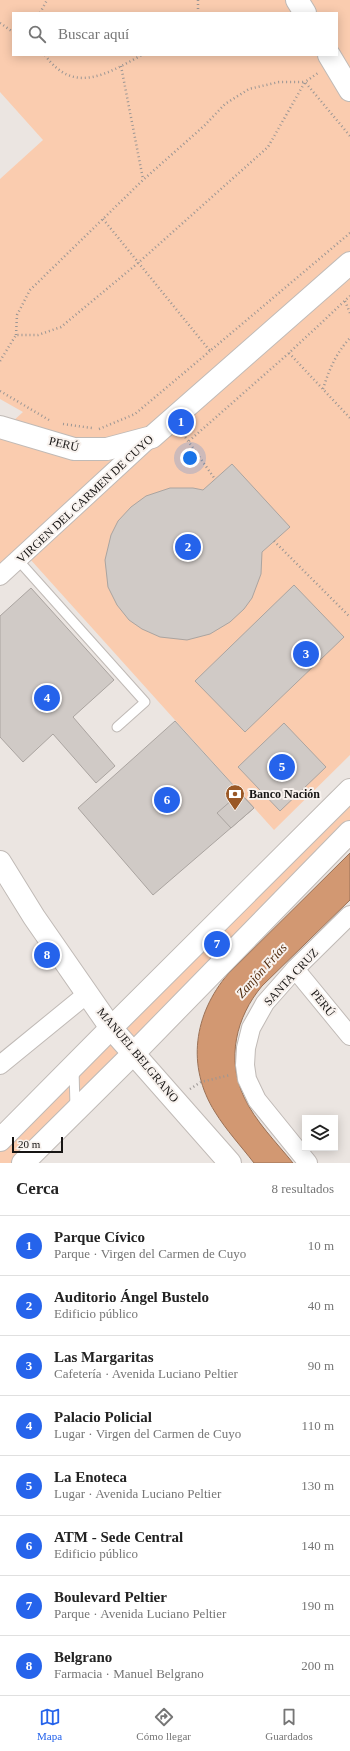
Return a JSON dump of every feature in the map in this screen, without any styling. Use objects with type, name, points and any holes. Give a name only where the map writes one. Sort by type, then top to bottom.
[{"type":"main road","points":[[330,56],[348,85]]},
{"type":"main road","name":"VIRGEN DEL CARMEN DE CUYO","points":[[152,437],[350,263]]},
{"type":"main road","name":"PERÚ","points":[[0,427],[74,449],[107,449],[152,437]]},
{"type":"main road","points":[[0,1140],[350,790]]},
{"type":"main road","points":[[24,1163],[350,832]]},
{"type":"main road","name":"MANUEL BELGRANO","points":[[0,862],[34,917],[111,1028],[230,1163]]},
{"type":"street","name":"VIRGEN DEL CARMEN DE CUYO","points":[[0,576],[152,437]]},
{"type":"street","name":"SANTA CRUZ","points":[[308,1163],[256,1100],[249,1084],[241,1072],[251,1028],[265,1003],[295,969],[350,916]]},
{"type":"street","name":"PERÚ","points":[[295,969],[350,1036]]},
{"type":"street","points":[[0,1065],[87,994]]},
{"type":"lane","points":[[18,560],[145,702],[117,727]]},
{"type":"lane","points":[[74,1066],[75,1112]]},
{"type":"path","points":[[41,12],[47,0]]},
{"type":"path","points":[[198,0],[198,12]]},
{"type":"path","points":[[0,23],[12,31]]},
{"type":"path","points":[[46,56],[51,64],[65,74],[83,78],[102,76],[140,56]]},
{"type":"path","points":[[121,66],[143,180]]},
{"type":"path","points":[[0,361],[16,335],[17,315],[30,290],[143,180],[225,104],[249,89],[279,82],[305,82]]},
{"type":"path","points":[[305,82],[350,136]]},
{"type":"path","points":[[16,335],[38,335],[61,327],[138,263],[268,147],[305,82]]},
{"type":"path","points":[[103,219],[210,351]]},
{"type":"path","points":[[61,424],[98,429],[136,414],[350,233]]},
{"type":"path","points":[[189,441],[289,353],[350,296]]},
{"type":"path","points":[[345,301],[350,313]]},
{"type":"path","points":[[323,389],[329,368],[337,354],[350,338]]},
{"type":"path","points":[[289,353],[350,418]]},
{"type":"path","points":[[0,391],[54,423]]},
{"type":"path","points":[[172,419],[189,441],[215,480]]},
{"type":"path","points":[[274,541],[350,617]]},
{"type":"path","points":[[201,1082],[241,1072]]},
{"type":"shaded area","points":[[0,0],[350,0],[350,755],[274,830],[21,549],[0,566],[0,433],[23,412],[0,399],[0,179],[43,140],[0,92]]},
{"type":"shaded area","points":[[350,794],[350,827],[18,1163],[0,1163],[0,1150]]},
{"type":"water","name":"Zanjón Frías","points":[[350,853],[350,900],[262,986],[253,998],[240,1025],[236,1039],[235,1053],[239,1083],[244,1097],[260,1123],[293,1163],[254,1163],[219,1119],[206,1095],[200,1077],[197,1059],[201,1023],[216,990],[228,974]]},
{"type":"building","points":[[232,464],[290,527],[262,552],[261,574],[252,598],[244,609],[230,622],[210,634],[187,640],[160,637],[142,629],[129,620],[117,605],[108,587],[105,560],[111,535],[118,521],[131,507],[146,496],[170,488],[193,488],[203,490]]},
{"type":"building","points":[[294,585],[344,637],[245,732],[195,681]]},
{"type":"building","points":[[31,588],[114,680],[73,717],[115,766],[96,783],[53,734],[23,762],[0,737],[0,616]]},
{"type":"building","points":[[175,721],[254,808],[153,895],[78,808]]},
{"type":"building","points":[[284,723],[326,767],[280,811],[238,767]]},
{"type":"building","name":"Banco Nación","points":[[240,793],[254,808],[231,828],[217,813]]},
{"type":"place","name":"Parque Cívico","points":[[181,422]]},
{"type":"place","name":"Auditorio Ángel Bustelo","points":[[188,547]]},
{"type":"place","name":"Las Margaritas","points":[[306,654]]},
{"type":"place","name":"Palacio Policial","points":[[47,698]]},
{"type":"place","name":"La Enoteca","points":[[282,767]]},
{"type":"place","name":"ATM - Sede Central","points":[[167,800]]},
{"type":"place","name":"Banco Nación","points":[[235,811]]},
{"type":"place","name":"Boulevard Peltier","points":[[217,944]]},
{"type":"place","name":"Belgrano","points":[[47,955]]}]
